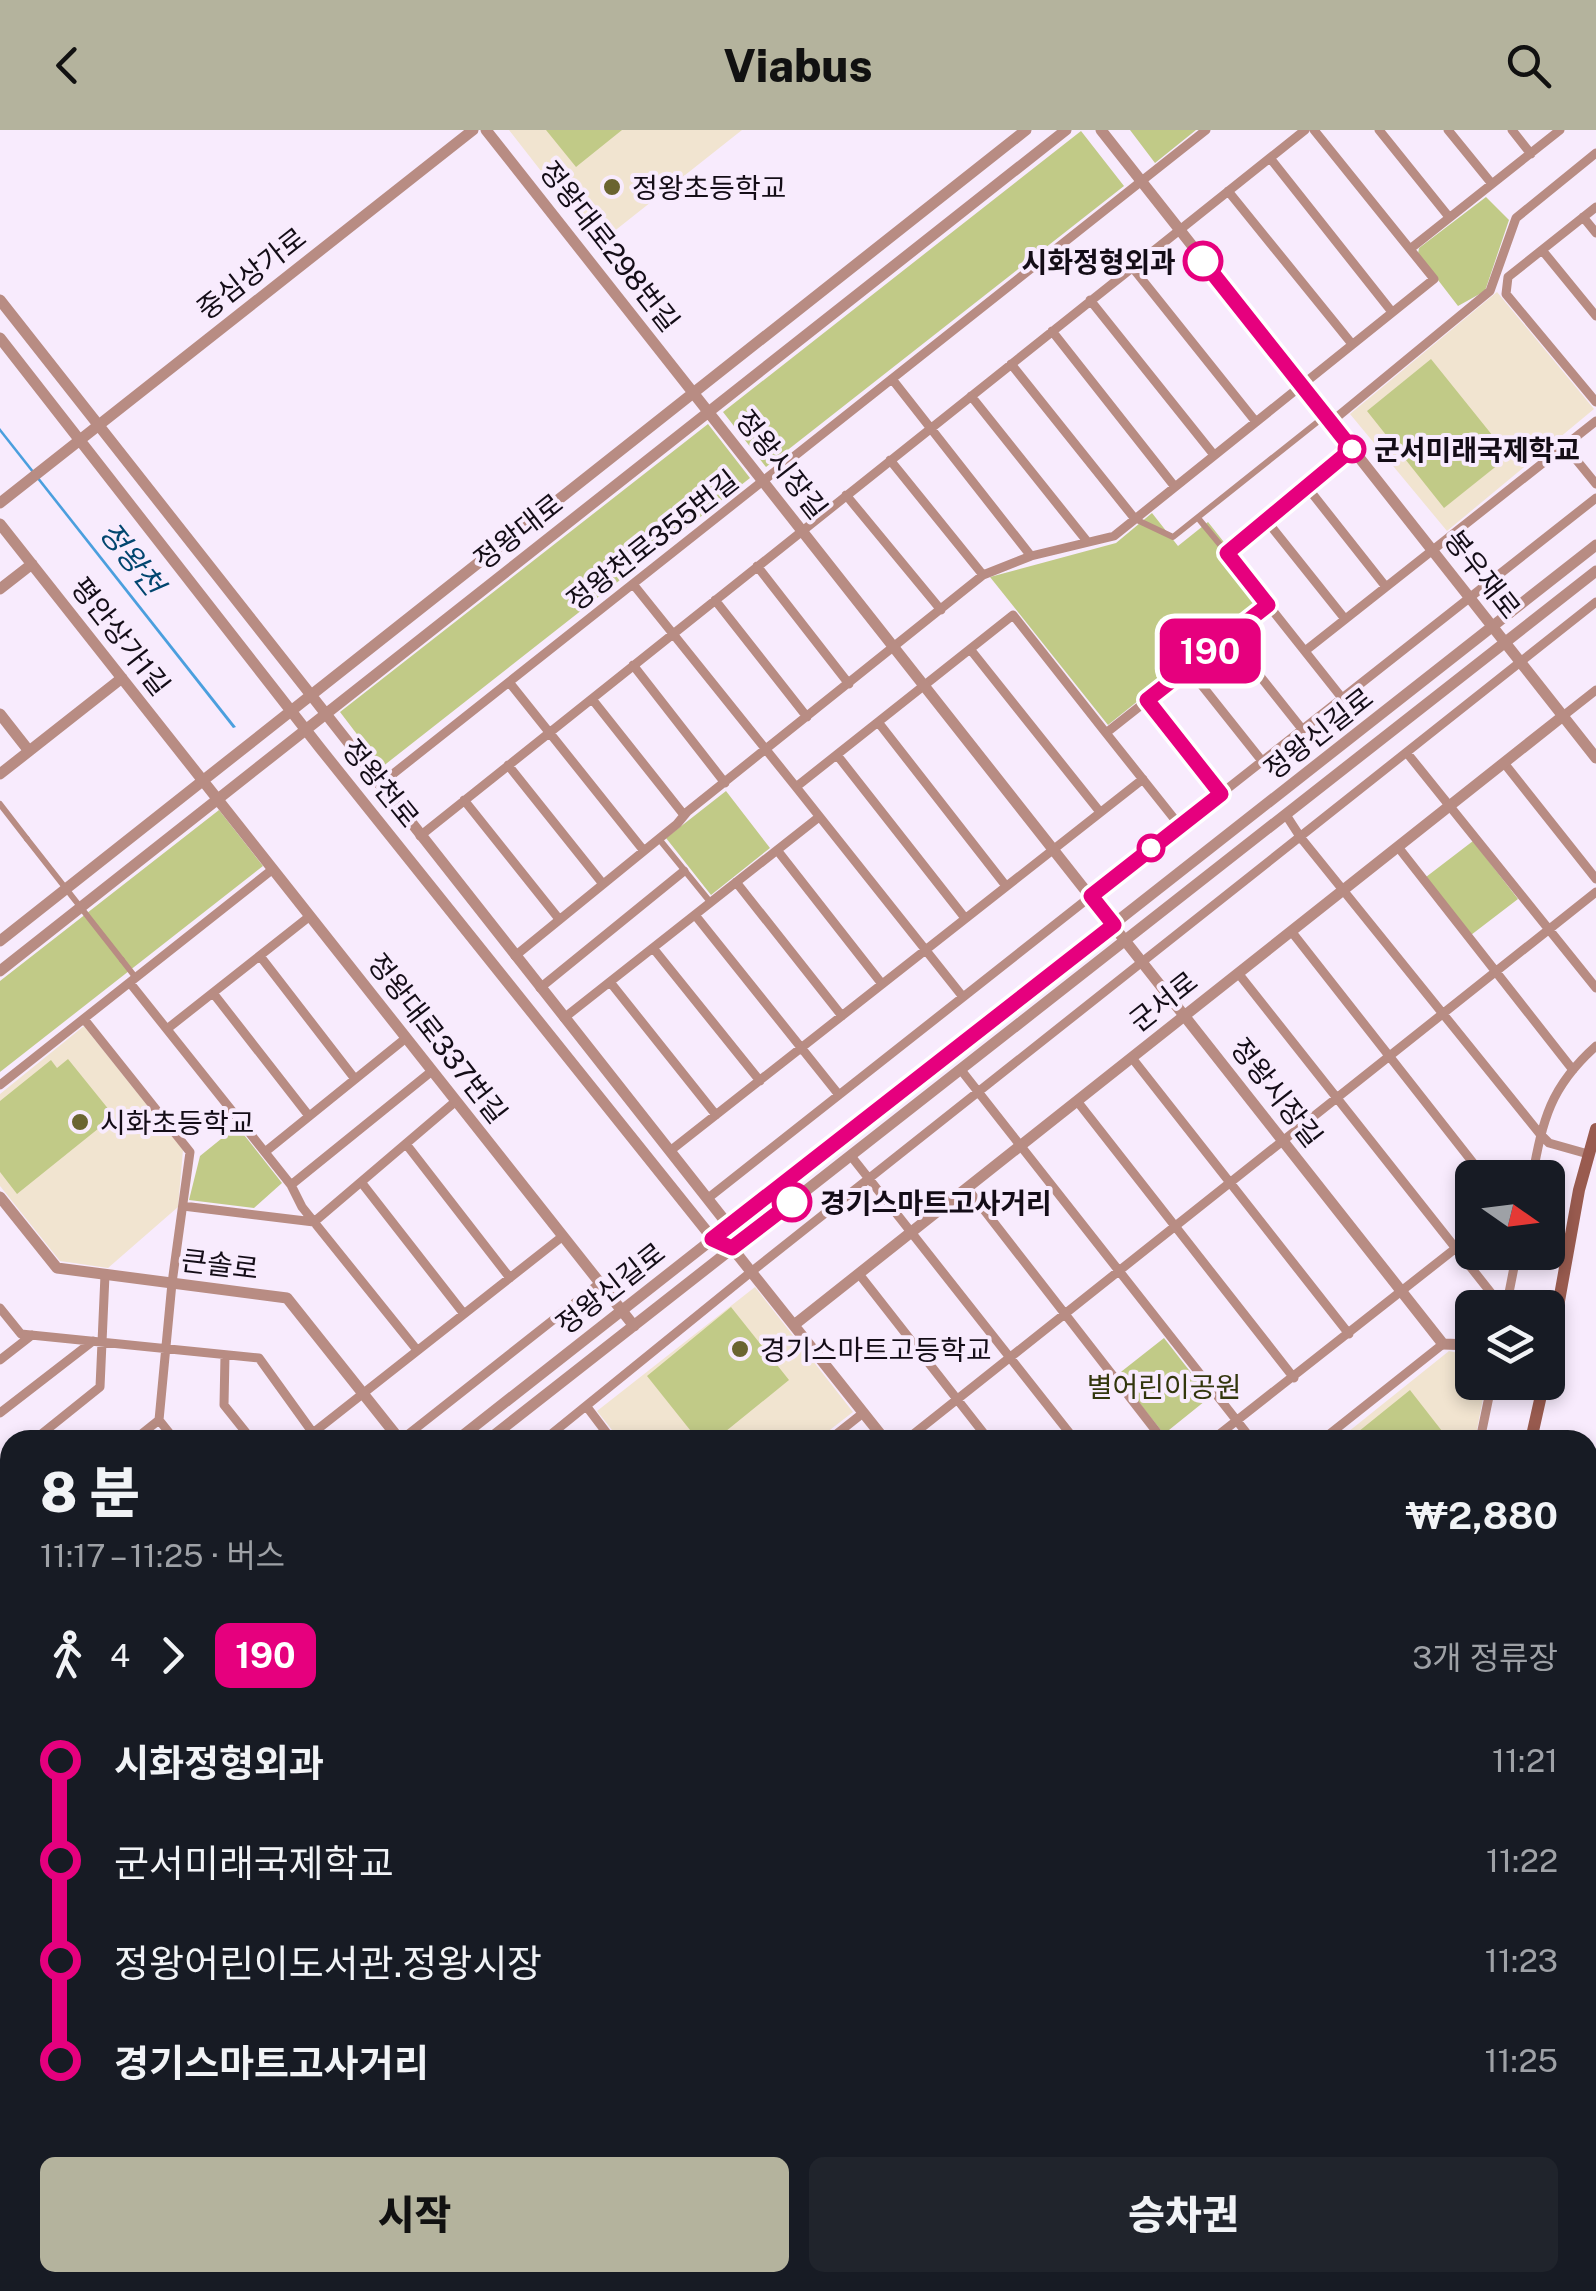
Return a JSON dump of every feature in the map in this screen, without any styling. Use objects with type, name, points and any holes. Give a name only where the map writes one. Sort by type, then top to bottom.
[{"type":"main road","points":[[1554,1290],[1596,1114]]},
{"type":"main road","points":[[1559,1290],[1584,1153],[1596,1129]]},
{"type":"main road","points":[[1529,1430],[1534,1400]]},
{"type":"main road","points":[[1531,1430],[1539,1400]]},
{"type":"street","name":"중심상가로","points":[[4,500],[473,130]]},
{"type":"street","name":"정왕대로298번길","points":[[486,130],[694,392]]},
{"type":"street","name":"정왕대로","points":[[0,940],[1026,130]]},
{"type":"street","name":"정왕대로","points":[[0,971],[1066,130]]},
{"type":"street","name":"봉우재로","points":[[1101,130],[1596,758]]},
{"type":"street","name":"정왕천로355번길","points":[[379,785],[1206,130]]},
{"type":"street","points":[[420,836],[1305,130]]},
{"type":"street","points":[[515,956],[983,575],[1031,556],[1114,536],[1434,279],[1314,130]]},
{"type":"street","points":[[1380,130],[1449,218]]},
{"type":"street","points":[[1448,130],[1492,184]]},
{"type":"street","points":[[1512,130],[1531,154]]},
{"type":"street","points":[[1410,249],[1560,130]]},
{"type":"street","points":[[1010,364],[1134,519],[1172,538],[1490,292],[1516,218],[1596,153]]},
{"type":"street","points":[[1270,158],[1392,312]]},
{"type":"street","points":[[1228,190],[1352,344]]},
{"type":"street","points":[[1596,207],[1508,277],[1506,294],[1596,402]]},
{"type":"street","points":[[1583,217],[1596,233]]},
{"type":"street","points":[[1542,250],[1596,316]]},
{"type":"street","points":[[1132,267],[1256,422]]},
{"type":"street","name":"정왕천로","points":[[0,300],[729,1226]]},
{"type":"street","points":[[1090,300],[1214,455]]},
{"type":"street","points":[[1052,331],[1175,487]]},
{"type":"street","name":"정왕천로","points":[[0,338],[712,1239],[732,1248],[877,1430]]},
{"type":"street","points":[[892,379],[1031,556]]},
{"type":"street","name":"정왕시장길","points":[[694,392],[1443,1344]]},
{"type":"street","points":[[971,396],[1086,540]]},
{"type":"street","points":[[1304,651],[1596,421]]},
{"type":"street","points":[[1565,446],[1596,484]]},
{"type":"street","points":[[1227,553],[1352,449]]},
{"type":"street","points":[[890,460],[983,575]]},
{"type":"street","points":[[1307,487],[1386,586]]},
{"type":"street","points":[[846,495],[942,610]]},
{"type":"street","points":[[707,1199],[1596,498]]},
{"type":"street","points":[[1198,518],[1342,698]]},
{"type":"street","points":[[1266,520],[1345,619]]},
{"type":"street","name":"평안상가1길","points":[[0,524],[203,780]]},
{"type":"street","name":"정왕신길로","points":[[469,1430],[1596,545]]},
{"type":"street","points":[[0,589],[32,564]]},
{"type":"street","points":[[757,566],[849,684]]},
{"type":"street","name":"정왕신길로","points":[[501,1430],[1596,570]]},
{"type":"street","points":[[634,584],[963,997]]},
{"type":"street","points":[[714,600],[807,717]]},
{"type":"street","points":[[557,1430],[1596,602]]},
{"type":"street","points":[[1106,733],[1268,605]]},
{"type":"street","points":[[796,788],[1013,615],[1180,826]]},
{"type":"street","points":[[1228,636],[1302,729]]},
{"type":"street","points":[[970,649],[1100,812]]},
{"type":"street","points":[[633,666],[725,783]]},
{"type":"street","points":[[1188,668],[1262,761]]},
{"type":"street","points":[[0,774],[122,678]]},
{"type":"street","points":[[510,682],[644,850]]},
{"type":"street","points":[[1563,716],[1596,690]]},
{"type":"street","points":[[592,698],[684,815]]},
{"type":"street","points":[[1147,700],[1221,794]]},
{"type":"street","points":[[0,714],[29,751]]},
{"type":"street","name":"군서로","points":[[794,1325],[1563,716]]},
{"type":"street","points":[[878,722],[1006,886]]},
{"type":"street","points":[[1407,754],[1596,988]]},
{"type":"street","points":[[836,755],[966,918]]},
{"type":"street","points":[[1504,763],[1596,879]]},
{"type":"street","points":[[508,765],[603,884]]},
{"type":"street","points":[[670,1152],[1142,779]]},
{"type":"street","name":"정왕대로337번길","points":[[203,780],[634,1326]]},
{"type":"street","points":[[464,800],[560,919]]},
{"type":"street","points":[[0,804],[122,960],[167,1029],[291,1185],[314,1222],[417,1350]]},
{"type":"street","points":[[1286,815],[1300,838],[1540,1134],[1549,1143],[1584,1153]]},
{"type":"street","points":[[564,1018],[819,817]]},
{"type":"street","points":[[659,839],[710,902]]},
{"type":"street","points":[[1398,847],[1572,1070]]},
{"type":"street","points":[[777,850],[882,984]]},
{"type":"street","points":[[0,1085],[273,869]]},
{"type":"street","points":[[540,988],[684,871]]},
{"type":"street","points":[[736,882],[842,1016]]},
{"type":"street","points":[[919,1430],[1596,892]]},
{"type":"street","points":[[695,915],[839,1095]]},
{"type":"street","points":[[167,1029],[310,916]]},
{"type":"street","points":[[1291,931],[1471,1160]]},
{"type":"street","points":[[653,948],[760,1081]]},
{"type":"street","points":[[260,956],[355,1079]]},
{"type":"street","points":[[1238,973],[1455,1247]]},
{"type":"street","points":[[610,982],[716,1115]]},
{"type":"street","points":[[213,993],[309,1116]]},
{"type":"street","points":[[84,1019],[190,1152],[159,1420],[146,1430]]},
{"type":"street","points":[[265,1152],[406,1038]]},
{"type":"street","points":[[1535,1160],[1551,1103],[1572,1070],[1596,1046]]},
{"type":"street","points":[[1132,1058],[1349,1334]]},
{"type":"street","points":[[961,1070],[1244,1430]]},
{"type":"street","points":[[291,1185],[432,1071]]},
{"type":"street","points":[[184,1206],[314,1222],[456,1101]]},
{"type":"street","points":[[1077,1101],[1294,1378]]},
{"type":"street","points":[[406,1144],[510,1278]]},
{"type":"street","points":[[851,1156],[1066,1430]]},
{"type":"street","points":[[361,1182],[464,1314]]},
{"type":"street","points":[[967,1188],[1155,1430]]},
{"type":"street","name":"큰솔로","points":[[0,1197],[57,1268],[287,1298],[392,1430]]},
{"type":"street","points":[[729,1226],[732,1248]]},
{"type":"street","points":[[317,1430],[562,1236]]},
{"type":"street","points":[[1225,1430],[1455,1249]]},
{"type":"street","points":[[1474,1270],[1490,1290]]},
{"type":"street","points":[[46,1430],[100,1387],[98,1342],[105,1274]]},
{"type":"street","points":[[859,1274],[981,1430]]},
{"type":"street","points":[[413,1430],[600,1283]]},
{"type":"street","points":[[0,1308],[20,1334],[259,1358],[311,1430]]},
{"type":"street","points":[[0,1360],[32,1335]]},
{"type":"street","points":[[0,1413],[98,1342]]},
{"type":"street","points":[[1335,1430],[1443,1344],[1455,1344]]},
{"type":"street","points":[[225,1355],[224,1405],[244,1430]]},
{"type":"street","points":[[1482,1430],[1488,1400]]},
{"type":"street","points":[[586,1407],[604,1430]]},
{"type":"street","points":[[842,1430],[863,1413]]},
{"type":"street","points":[[159,1420],[167,1430]]},
{"type":"shaded area","name":"정왕초등학교","points":[[509,130],[742,130],[598,244]]},
{"type":"shaded area","name":"군서미래국제학교","points":[[1497,292],[1594,409],[1447,531],[1350,414]]},
{"type":"shaded area","name":"시화초등학교","points":[[84,1026],[183,1150],[178,1207],[108,1268],[60,1261],[0,1186],[0,1094]]},
{"type":"shaded area","name":"경기스마트고등학교","points":[[755,1287],[853,1412],[830,1430],[612,1430],[597,1411]]},
{"type":"shaded area","points":[[1449,1351],[1455,1352],[1455,1400],[1483,1400],[1477,1430],[1350,1430]]},
{"type":"green space","points":[[546,130],[622,130],[576,167]]},
{"type":"green space","points":[[1130,130],[1196,130],[1155,163]]},
{"type":"green space","points":[[1081,131],[1124,186],[766,467],[723,412]]},
{"type":"green space","points":[[1486,197],[1509,220],[1485,291],[1458,306],[1418,254],[1419,248]]},
{"type":"green space","points":[[1431,359],[1509,456],[1444,508],[1367,411]]},
{"type":"green space","points":[[708,424],[750,478],[382,767],[340,712]]},
{"type":"green space","points":[[1152,513],[1178,546],[1208,522],[1227,546],[1220,552],[1261,602],[1108,725],[990,577],[1116,543]]},
{"type":"green space","points":[[726,791],[770,848],[711,895],[666,838]]},
{"type":"green space","points":[[219,810],[263,866],[0,1072],[0,981]]},
{"type":"green space","points":[[1473,841],[1518,899],[1471,935],[1426,877]]},
{"type":"green space","points":[[68,1059],[114,1116],[17,1194],[0,1172],[0,1101],[51,1060],[57,1068]]},
{"type":"green space","points":[[237,1126],[282,1183],[254,1208],[189,1200],[200,1156]]},
{"type":"green space","points":[[731,1307],[789,1380],[727,1430],[690,1430],[647,1376]]},
{"type":"green space","name":"별어린이공원","points":[[1164,1338],[1210,1397],[1169,1430],[1161,1430],[1117,1375]]},
{"type":"green space","points":[[1410,1390],[1441,1430],[1360,1430]]},
{"type":"water","points":[[0,428],[236,727],[233,728]]},
{"type":"bus line","name":"190","points":[[792,1202],[732,1248],[712,1239],[1114,925],[1091,896],[1221,794],[1147,700],[1268,605],[1227,553],[1352,449],[1203,261]]},
{"type":"place","name":"정왕초등학교","points":[[612,187]]},
{"type":"place","name":"시화정형외과","points":[[1203,261]]},
{"type":"place","name":"군서미래국제학교","points":[[1352,449]]},
{"type":"place","name":"시화초등학교","points":[[80,1122]]},
{"type":"place","name":"경기스마트고사거리","points":[[792,1202]]},
{"type":"place","name":"경기스마트고등학교","points":[[740,1349]]},
{"type":"water label","name":"정왕천","points":[[132,558]]}]
